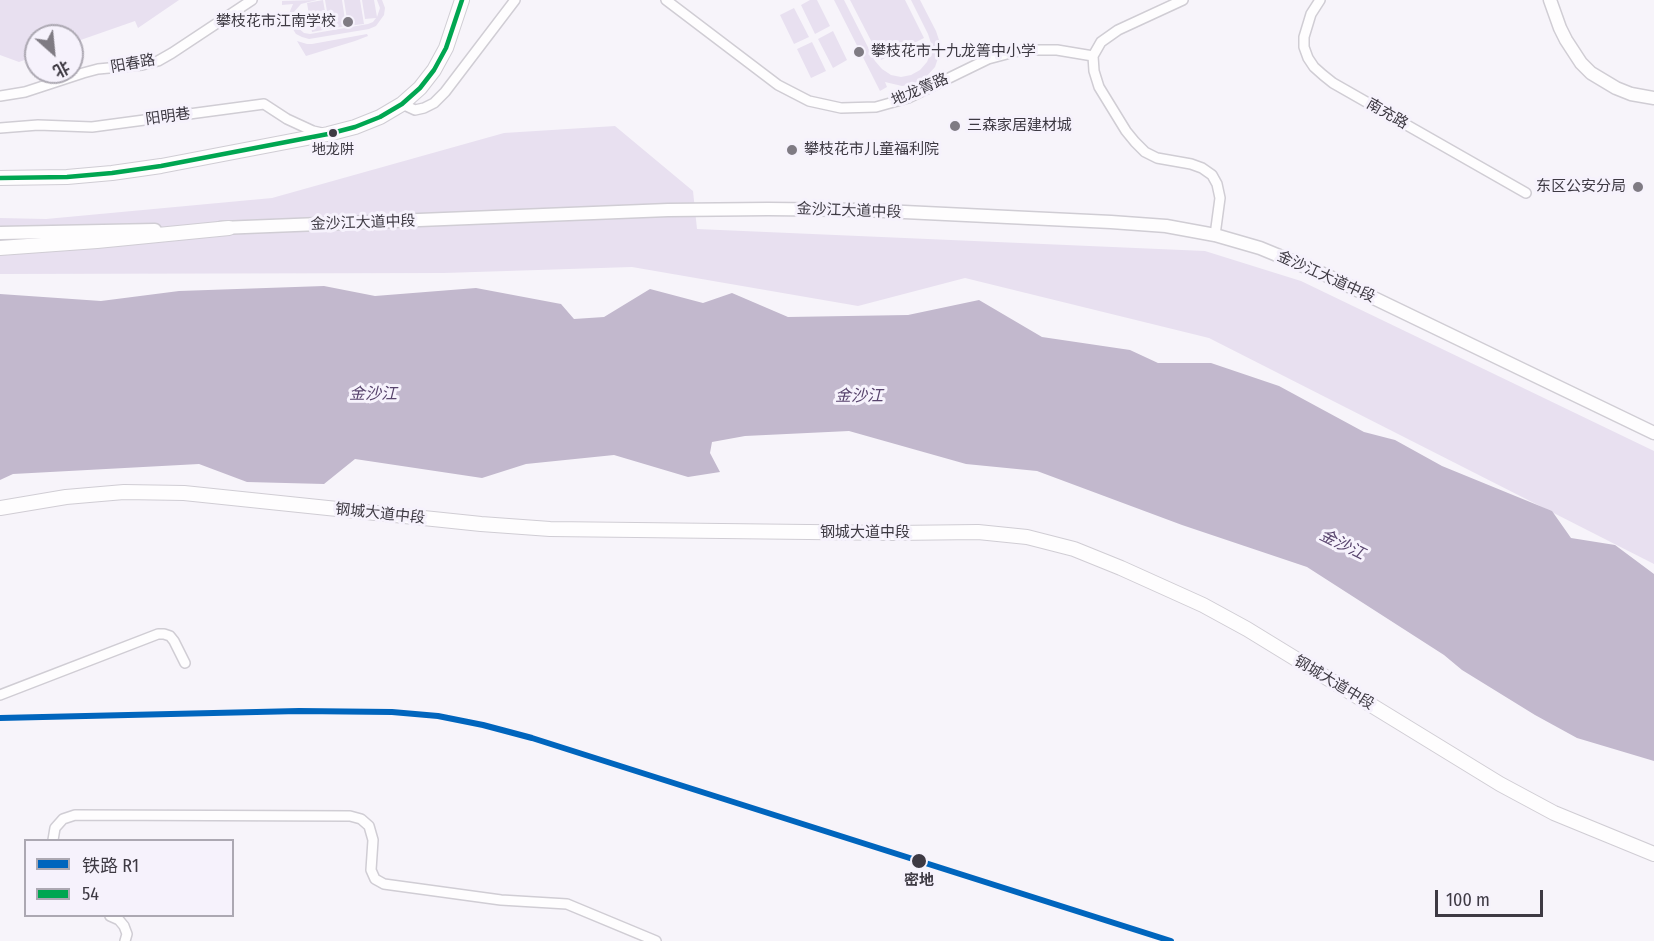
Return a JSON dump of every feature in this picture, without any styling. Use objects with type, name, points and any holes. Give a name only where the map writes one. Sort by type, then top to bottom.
[{"type":"highway","points":[[0,171],[97,167],[147,162],[313,131],[348,123],[372,114],[394,101],[412,85],[426,66],[438,45],[454,0]]},
{"type":"highway","points":[[0,178],[66,177],[161,166],[355,127],[380,117],[402,104],[420,88],[434,70],[446,48],[462,0]]},
{"type":"highway","points":[[0,248],[229,228]]},
{"type":"highway","name":"钢城大道中段","points":[[0,508],[66,497],[124,492],[184,493],[481,525],[550,529],[978,532],[1027,537],[1074,549],[1203,605],[1247,629],[1500,784],[1554,813],[1654,855]]},
{"type":"main road","points":[[1550,0],[1566,40],[1581,63],[1591,73],[1631,94],[1654,98]]},
{"type":"main road","points":[[1558,0],[1569,30],[1587,58],[1620,82],[1654,90]]},
{"type":"main road","name":"金沙江大道中段","points":[[229,228],[668,210],[768,209],[863,210],[1166,226],[1215,235],[1260,248],[1328,276],[1654,433]]},
{"type":"main road","points":[[0,233],[180,231]]},
{"type":"street","name":"阳春路","points":[[0,96],[25,92],[83,73],[142,65],[158,60],[252,0]]},
{"type":"street","points":[[402,104],[415,110],[434,103],[445,92],[515,0]]},
{"type":"street","name":"地龙箐路","points":[[666,0],[778,85],[809,101],[841,108],[876,107],[908,98],[988,59],[1022,50],[1057,50],[1094,56]]},
{"type":"street","points":[[1183,0],[1118,30],[1101,42],[1094,56],[1094,71],[1099,87],[1135,142],[1145,152],[1157,158],[1191,164],[1212,175],[1218,184],[1220,198],[1215,235]]},
{"type":"street","name":"南充路","points":[[1320,0],[1306,25],[1304,37],[1304,47],[1314,67],[1323,75],[1526,193]]},
{"type":"street","name":"阳明巷","points":[[0,128],[38,125],[92,127],[264,104],[287,119],[313,131],[328,134]]},
{"type":"street","points":[[0,695],[158,634],[170,636],[185,663]]},
{"type":"street","points":[[53,839],[55,828],[63,819],[75,815],[350,816],[362,819],[369,826],[373,840],[371,870],[375,879],[384,884],[501,900],[567,904],[656,941]]},
{"type":"street","points":[[114,917],[124,926],[127,934],[125,941]]},
{"type":"shaded area","points":[[0,0],[179,0],[138,28],[135,21],[84,39],[84,24],[24,24],[24,60],[19,62],[0,55]]},
{"type":"shaded area","points":[[317,0],[301,4],[294,12],[294,22],[304,33],[310,34],[373,22],[376,18],[365,19],[362,0],[374,0],[377,17],[380,8],[377,0],[382,0],[385,8],[384,15],[376,26],[369,29],[309,39],[296,34],[289,23],[288,16],[293,4],[282,5],[282,1]]},
{"type":"shaded area","points":[[323,0],[328,29],[312,32],[307,3]]},
{"type":"shaded area","points":[[325,0],[342,0],[346,26],[330,29]]},
{"type":"shaded area","points":[[344,0],[360,0],[364,24],[348,26]]},
{"type":"shaded area","points":[[810,0],[817,0],[830,26],[815,34],[801,5]]},
{"type":"shaded area","points":[[834,0],[844,0],[875,61],[891,75],[901,77],[920,70],[927,62],[931,52],[928,34],[911,0],[920,0],[940,43],[935,67],[926,77],[914,84],[902,86],[885,82],[887,87],[880,91]]},
{"type":"shaded area","points":[[850,0],[905,0],[924,38],[881,60]]},
{"type":"shaded area","points":[[794,8],[809,37],[794,44],[780,15]]},
{"type":"shaded area","points":[[833,31],[847,60],[833,68],[818,39]]},
{"type":"shaded area","points":[[367,34],[368,36],[355,41],[306,56],[297,41],[312,44]]},
{"type":"shaded area","points":[[812,42],[826,71],[811,78],[797,49]]},
{"type":"shaded area","points":[[615,126],[693,191],[697,229],[1205,251],[1301,281],[1654,451],[1654,564],[1209,338],[965,278],[858,306],[632,267],[444,273],[0,274],[0,218],[46,219],[272,198],[504,133]]},
{"type":"water","name":"金沙江","points":[[324,286],[375,296],[476,288],[561,304],[574,319],[604,317],[650,289],[703,303],[732,293],[788,317],[908,315],[979,300],[1042,337],[1130,350],[1158,363],[1211,363],[1279,386],[1364,432],[1395,440],[1442,466],[1552,511],[1571,538],[1615,545],[1654,574],[1654,761],[1577,738],[1535,715],[1462,670],[1444,655],[1307,567],[1182,525],[1037,471],[966,464],[849,431],[745,436],[712,442],[710,453],[720,472],[688,477],[614,455],[526,464],[482,478],[355,459],[324,484],[247,482],[199,464],[13,474],[0,480],[0,294],[101,301],[179,291]]},
{"type":"rail line","name":"R1","points":[[0,718],[299,711],[392,712],[438,716],[532,738],[1171,941]]},
{"type":"transit line","name":"54","points":[[0,178],[67,177],[161,166],[355,127],[380,117],[402,104],[420,88],[434,70],[446,48],[462,0]]},
{"type":"place","name":"攀枝花市江南学校","points":[[348,22]]},
{"type":"place","name":"攀枝花市十九龙箐中小学","points":[[859,52]]},
{"type":"place","name":"三森家居建材城","points":[[955,126]]},
{"type":"place","name":"地龙阱","points":[[333,133]]},
{"type":"place","name":"攀枝花市儿童福利院","points":[[792,150]]},
{"type":"place","name":"东区公安分局","points":[[1638,187]]},
{"type":"place","name":"密地","points":[[919,861]]}]
